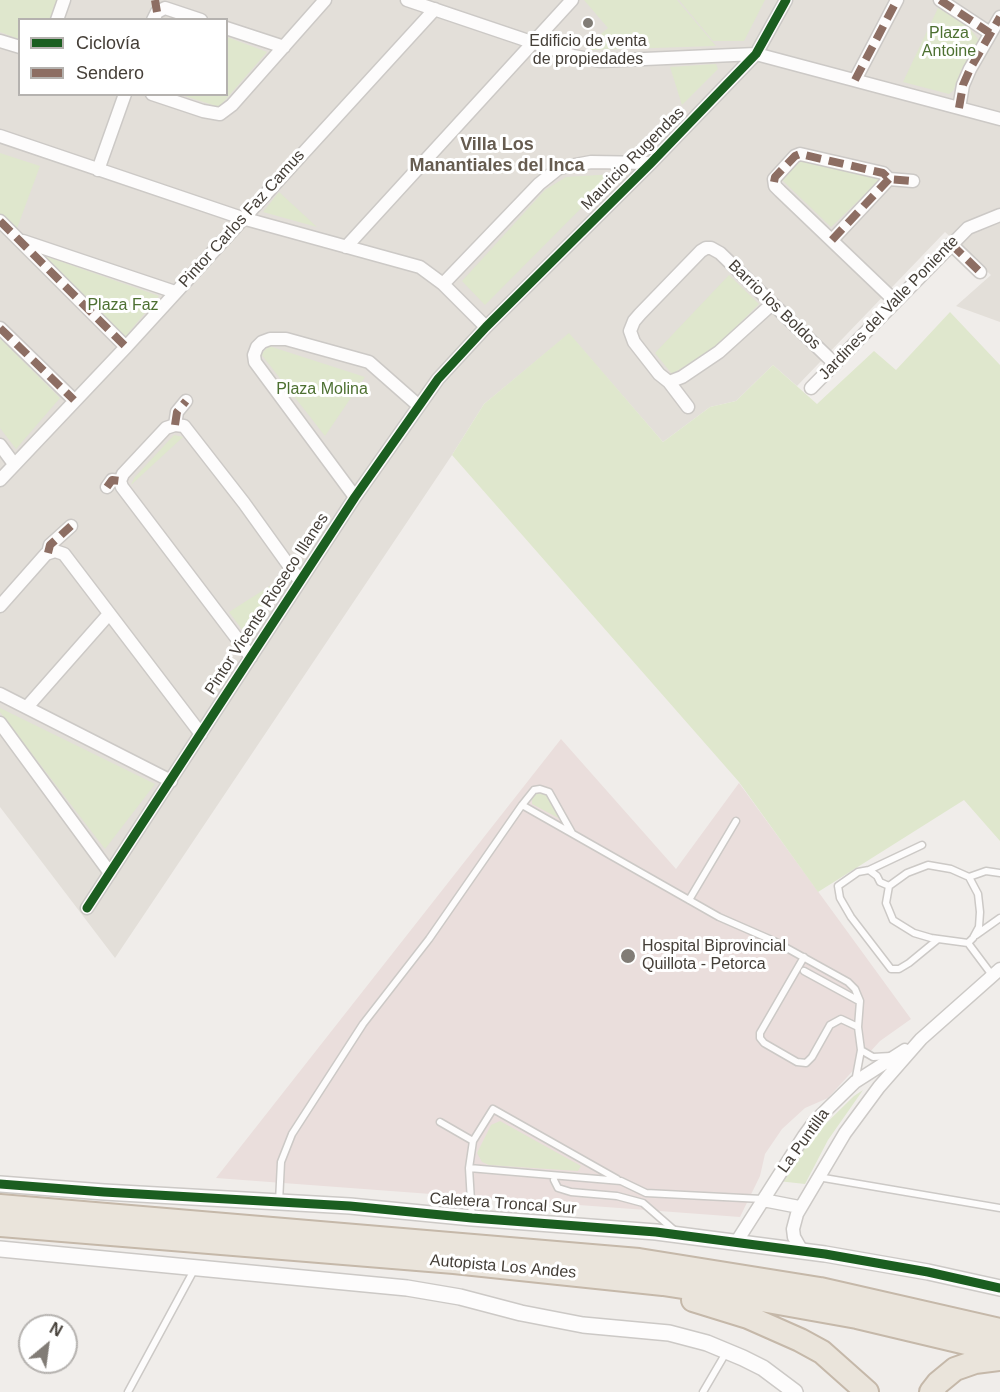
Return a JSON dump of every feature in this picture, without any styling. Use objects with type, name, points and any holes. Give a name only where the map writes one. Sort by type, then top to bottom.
[{"type":"highway","name":"Autopista Los Andes","points":[[0,1206],[639,1260],[820,1289],[1000,1330]]},
{"type":"highway","name":"Autopista Los Andes","points":[[0,1225],[442,1261],[596,1276],[790,1304],[899,1326],[1000,1351]]},
{"type":"highway","points":[[596,1276],[700,1302],[776,1328],[822,1352],[867,1392]]},
{"type":"highway","points":[[931,1392],[955,1369],[975,1362],[1000,1359]]},
{"type":"street","points":[[58,18],[64,0]]},
{"type":"street","points":[[158,96],[203,111],[220,114],[232,105],[325,0]]},
{"type":"street","points":[[407,0],[573,56],[600,61],[756,54],[1000,118]]},
{"type":"street","points":[[346,247],[572,0]]},
{"type":"street","name":"Mauricio Rugendas","points":[[486,327],[651,163],[756,54],[786,0]]},
{"type":"street","points":[[855,80],[897,0]]},
{"type":"street","points":[[940,0],[990,33]]},
{"type":"street","points":[[155,10],[165,8],[195,18]]},
{"type":"street","name":"Pintor Carlos Faz Camus","points":[[0,480],[435,9]]},
{"type":"street","points":[[959,108],[963,85],[1000,17]]},
{"type":"street","points":[[228,29],[284,47]]},
{"type":"street","points":[[0,40],[18,46]]},
{"type":"street","points":[[98,170],[124,96]]},
{"type":"street","points":[[0,136],[242,218],[420,267],[443,284],[486,327]]},
{"type":"street","points":[[895,301],[780,191],[774,182],[775,177],[800,153],[883,173],[889,179],[913,181]]},
{"type":"street","points":[[443,284],[539,184],[559,168],[591,162],[651,163]]},
{"type":"street","points":[[832,240],[889,179]]},
{"type":"street","name":"Jardines del Valle Poniente","points":[[811,388],[968,228],[1000,215]]},
{"type":"street","points":[[0,221],[126,346]]},
{"type":"street","points":[[17,239],[176,292]]},
{"type":"street","points":[[951,244],[980,272]]},
{"type":"street","name":"Barrio los Boldos","points":[[669,382],[646,358],[634,342],[630,331],[640,314],[701,251],[711,248],[720,253],[835,364]]},
{"type":"street","points":[[688,407],[669,382],[682,377],[719,352],[772,304]]},
{"type":"street","points":[[0,327],[74,400]]},
{"type":"street","name":"Pintor Vicente Rioseco Illanes","points":[[87,908],[355,497],[438,379],[486,327]]},
{"type":"street","points":[[355,497],[255,362],[254,355],[257,347],[270,339],[286,339],[369,362],[419,406]]},
{"type":"street","points":[[175,425],[177,412],[186,401]]},
{"type":"street","points":[[250,657],[122,487],[120,481],[123,474],[166,428],[175,425],[184,426],[300,580]]},
{"type":"street","points":[[0,445],[15,464]]},
{"type":"street","points":[[107,487],[112,480],[120,481]]},
{"type":"street","points":[[52,552],[50,544],[71,526]]},
{"type":"street","points":[[0,606],[52,552]]},
{"type":"street","points":[[52,552],[64,554],[201,734]]},
{"type":"street","points":[[27,707],[109,614]]},
{"type":"street","points":[[0,694],[171,782]]},
{"type":"street","points":[[0,723],[110,873]]},
{"type":"street","name":"La Puntilla","points":[[802,1251],[793,1229],[799,1207],[860,1112],[886,1078],[921,1039],[996,972]]},
{"type":"street","name":"La Puntilla","points":[[737,1241],[815,1121],[855,1082],[921,1039]]},
{"type":"street","name":"Caletera Troncal Sur","points":[[0,1184],[350,1206],[737,1241],[878,1263],[1000,1288]]},
{"type":"street","points":[[763,1200],[799,1207]]},
{"type":"street","points":[[0,1249],[432,1292],[521,1313],[583,1324],[669,1333],[727,1351],[763,1368],[795,1392]]},
{"type":"lane","points":[[279,1203],[281,1162],[291,1134],[363,1024],[429,939],[529,793],[540,789],[549,792],[572,833]]},
{"type":"lane","points":[[522,805],[719,917],[774,941],[848,982],[855,989],[860,1001],[858,1028],[861,1050],[855,1082]]},
{"type":"lane","points":[[689,900],[736,821]]},
{"type":"lane","points":[[922,845],[869,870],[858,872],[838,886],[840,898],[850,917],[891,969],[899,969],[909,963],[937,940]]},
{"type":"lane","points":[[970,940],[979,927],[980,912],[978,894],[969,877],[951,869],[928,865],[907,873],[889,886],[886,903],[892,920],[914,933],[937,940],[970,940],[1000,918]]},
{"type":"lane","points":[[869,870],[877,876],[880,882],[889,886]]},
{"type":"lane","points":[[969,877],[986,872],[1000,873]]},
{"type":"lane","points":[[970,940],[996,972]]},
{"type":"lane","points":[[804,957],[760,1033],[760,1038],[796,1062],[806,1063],[812,1057],[830,1025],[841,1019],[858,1028]]},
{"type":"lane","points":[[804,971],[860,1001]]},
{"type":"lane","points":[[861,1050],[873,1057],[896,1056]]},
{"type":"lane","points":[[472,1218],[469,1168],[473,1141],[493,1109],[646,1193],[763,1200]]},
{"type":"lane","points":[[440,1122],[473,1141]]},
{"type":"lane","points":[[469,1168],[621,1180]]},
{"type":"lane","points":[[818,1177],[1000,1208]]},
{"type":"lane","points":[[554,1180],[558,1188],[571,1192],[617,1196],[643,1203],[679,1235]]},
{"type":"lane","points":[[128,1392],[196,1267]]},
{"type":"lane","points":[[703,1392],[727,1351]]},
{"type":"shaded area","points":[[0,0],[1000,0],[1000,322],[956,306],[991,275],[945,232],[797,386],[773,365],[736,401],[710,407],[663,442],[569,334],[484,404],[115,958],[0,807]]},
{"type":"shaded area","name":"Hospital Biprovincial Quillota - Petorca","points":[[561,739],[676,869],[739,783],[911,1019],[880,1041],[828,1098],[805,1108],[782,1129],[765,1154],[760,1176],[740,1217],[216,1178]]},
{"type":"green space","points":[[0,0],[59,0],[52,18],[18,18],[18,39],[0,32]]},
{"type":"green space","points":[[584,0],[677,0],[716,46],[591,50],[585,47],[608,28]]},
{"type":"green space","points":[[679,0],[765,0],[744,41],[713,41]]},
{"type":"green space","name":"Plaza Antoine","points":[[938,8],[968,26],[978,39],[978,46],[962,68],[953,91],[949,94],[903,82]]},
{"type":"green space","points":[[228,37],[267,52],[219,107],[185,96],[228,96]]},
{"type":"green space","points":[[716,64],[718,69],[682,105],[670,67]]},
{"type":"green space","points":[[0,153],[40,166],[16,231],[0,214]]},
{"type":"green space","points":[[801,157],[881,179],[831,227],[780,178]]},
{"type":"green space","points":[[615,174],[485,305],[462,281],[545,190],[566,177]]},
{"type":"green space","points":[[279,192],[317,227],[263,212]]},
{"type":"green space","name":"Plaza Faz","points":[[45,256],[159,296],[125,337]]},
{"type":"green space","points":[[729,275],[759,304],[717,346],[672,374],[655,353]]},
{"type":"green space","points":[[950,312],[1000,365],[1000,841],[964,800],[818,892],[739,782],[452,455],[484,404],[569,333],[663,442],[710,407],[736,401],[773,365],[817,404],[874,351],[896,370]]},
{"type":"green space","points":[[0,338],[60,398],[16,449],[0,428]]},
{"type":"green space","name":"Plaza Molina","points":[[269,346],[365,377],[325,436],[261,354]]},
{"type":"green space","points":[[174,435],[183,437],[131,485],[134,478]]},
{"type":"green space","points":[[284,577],[244,632],[229,612]]},
{"type":"green space","points":[[0,708],[155,784],[105,849],[0,712]]},
{"type":"green space","points":[[542,792],[547,794],[562,820],[532,804],[532,799],[536,794]]},
{"type":"green space","points":[[863,1090],[828,1140],[805,1184],[778,1181],[806,1143]]},
{"type":"green space","points":[[500,1121],[581,1166],[578,1171],[489,1165],[482,1162],[477,1153],[491,1125]]},
{"type":"marked path","points":[[155,0],[157,12]]},
{"type":"marked path","points":[[855,80],[897,0]]},
{"type":"marked path","points":[[940,0],[990,33]]},
{"type":"marked path","points":[[959,108],[963,85],[970,69],[1000,17]]},
{"type":"marked path","points":[[774,182],[775,177],[795,156],[800,154],[883,173],[889,179],[913,181]]},
{"type":"marked path","points":[[832,240],[889,179]]},
{"type":"marked path","points":[[0,221],[126,347]]},
{"type":"marked path","points":[[951,244],[980,272]]},
{"type":"marked path","points":[[0,328],[74,400]]},
{"type":"marked path","points":[[175,425],[177,412],[186,401]]},
{"type":"marked path","points":[[107,487],[112,480],[120,481]]},
{"type":"marked path","points":[[48,553],[50,545],[71,526]]},
{"type":"cycle path","points":[[87,908],[355,497],[438,379],[486,327],[651,163],[756,54],[786,0]]},
{"type":"cycle path","points":[[0,1184],[350,1206],[656,1232],[825,1254],[928,1272],[1000,1288]]},
{"type":"place","name":"Edificio de venta de propiedades","points":[[588,23]]},
{"type":"place","name":"Hospital Biprovincial Quillota - Petorca","points":[[628,956]]},
{"type":"district","name":"Villa Los Manantiales del Inca","points":[[497,155]]}]
